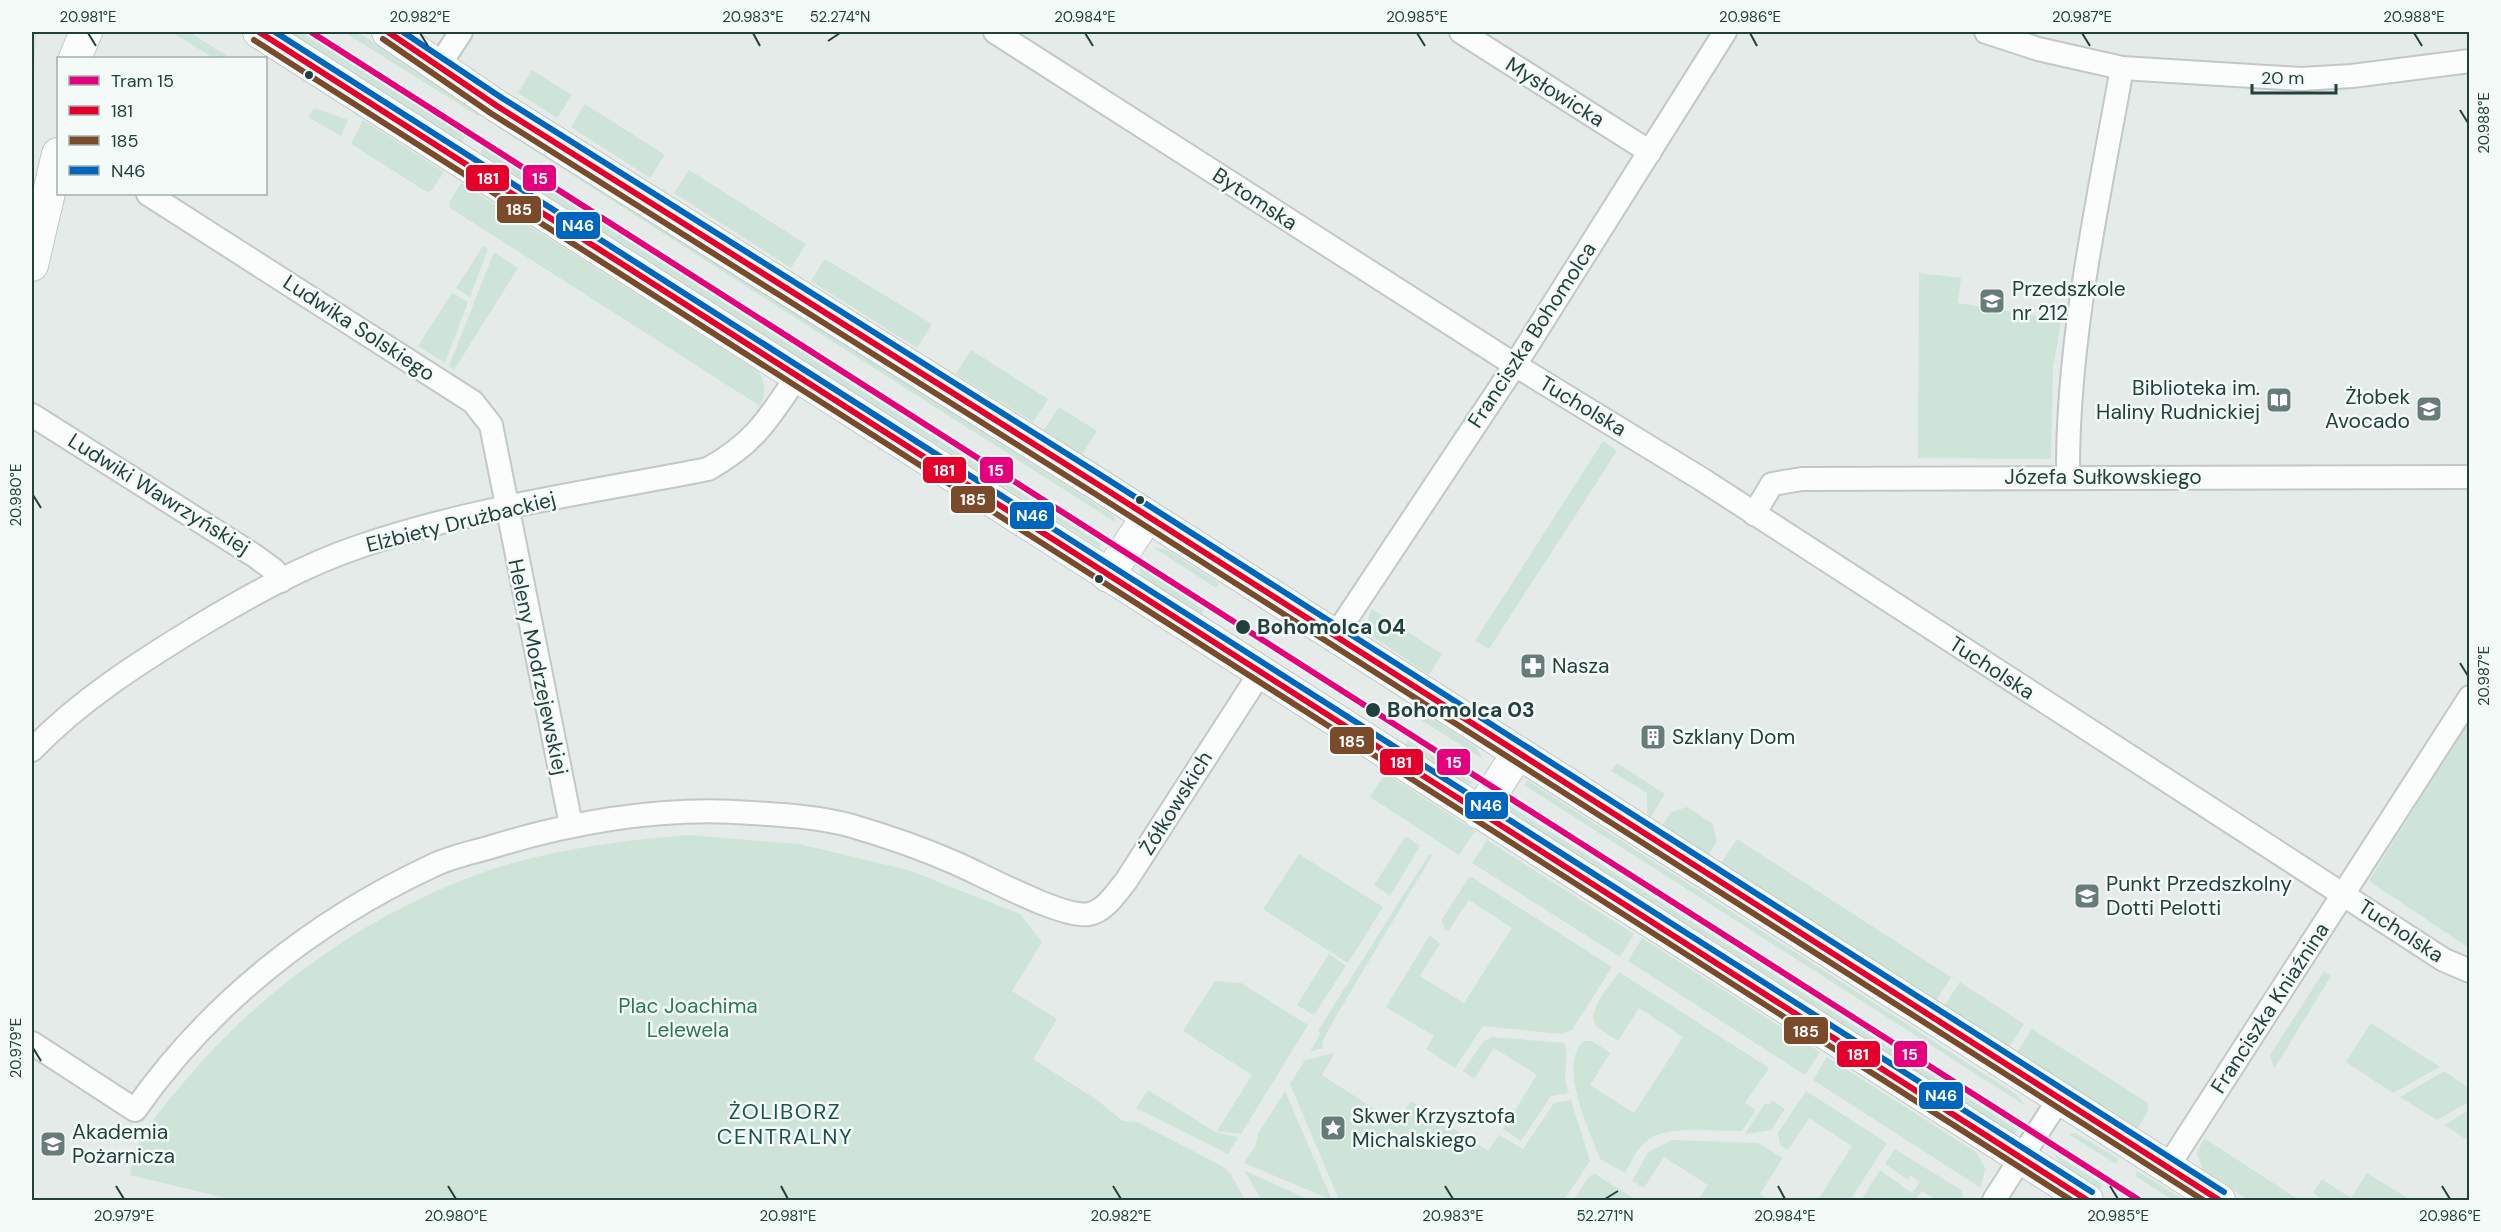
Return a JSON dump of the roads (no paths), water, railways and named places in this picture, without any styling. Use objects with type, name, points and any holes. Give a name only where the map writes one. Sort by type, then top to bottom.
[{"type":"street","points":[[71,32],[73,57]]},
{"type":"street","points":[[74,57],[86,32]]},
{"type":"street","points":[[259,32],[2087,1200]]},
{"type":"street","points":[[388,32],[440,64],[497,106],[1335,636],[2219,1200]]},
{"type":"street","points":[[440,64],[461,32]]},
{"type":"street","name":"Bytomska","points":[[995,32],[1515,365]]},
{"type":"street","name":"Mysłowicka","points":[[1461,32],[1650,152]]},
{"type":"street","name":"Franciszka Bohomolca","points":[[1335,636],[1515,365],[1725,32]]},
{"type":"street","points":[[1986,32],[2038,49],[2122,68],[2301,79],[2362,75],[2469,61]]},
{"type":"street","points":[[2068,476],[2068,401],[2077,326],[2122,68]]},
{"type":"street","points":[[32,265],[57,158]]},
{"type":"street","name":"Ludwika Solskiego","points":[[150,195],[473,402],[491,425],[506,508]]},
{"type":"street","name":"Tucholska","points":[[1515,365],[1754,514],[2444,960],[2469,971]]},
{"type":"street","name":"Elżbiety Drużbackiej","points":[[32,750],[52,729],[111,682],[164,647],[281,581],[357,547],[506,508],[708,469],[734,454],[755,437],[798,375]]},
{"type":"street","name":"Ludwiki Wawrzyńskiej","points":[[32,415],[255,555],[274,570],[281,581]]},
{"type":"street","name":"Józefa Sułkowskiego","points":[[1754,514],[1772,484],[1802,479],[2068,476],[2469,477]]},
{"type":"street","name":"Heleny Modrzejewskiej","points":[[506,508],[572,825]]},
{"type":"street","points":[[1108,576],[1147,517]]},
{"type":"street","name":"Żółkowskich","points":[[572,825],[662,811],[750,812],[848,825],[951,861],[1041,902],[1077,914],[1091,914],[1109,903],[1126,881],[1260,673]]},
{"type":"street","name":"Franciszka Kniaźnina","points":[[2167,1168],[2469,697]]},
{"type":"street","points":[[1479,813],[1518,753]]},
{"type":"street","points":[[32,1043],[135,1110],[195,1034],[288,951],[381,891],[435,864],[572,825]]},
{"type":"street","points":[[1994,1200],[2060,1099]]},
{"type":"tram line","name":"15","points":[[311,32],[2139,1200]]},
{"type":"place","name":"Przedszkole nr 212","points":[[1992,301]]},
{"type":"place","name":"Biblioteka im. Haliny Rudnickiej","points":[[2279,400]]},
{"type":"place","name":"Żłobek Avocado","points":[[2429,409]]},
{"type":"place","name":"Bohomolca 04","points":[[1243,627]]},
{"type":"place","name":"Nasza","points":[[1533,666]]},
{"type":"place","name":"Bohomolca 03","points":[[1373,710]]},
{"type":"place","name":"Szklany Dom","points":[[1653,737]]},
{"type":"place","name":"Punkt Przedszkolny Dotti Pelotti","points":[[2087,896]]},
{"type":"place","name":"Skwer Krzysztofa Michalskiego","points":[[1333,1128]]},
{"type":"place","name":"Akademia Pożarnicza","points":[[53,1144]]},
{"type":"district","name":"ŻOLIBORZ CENTRALNY","points":[[785,1124]]},
{"type":"park label","name":"Plac Joachima Lelewela","points":[[688,1018]]}]
